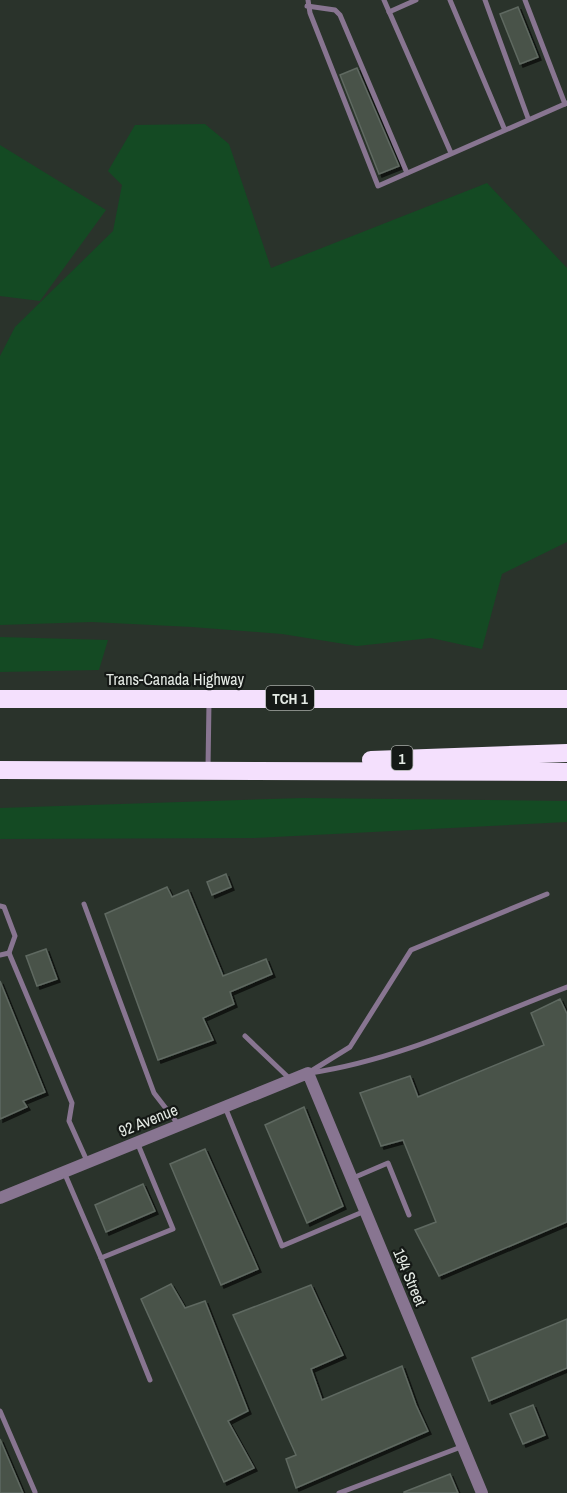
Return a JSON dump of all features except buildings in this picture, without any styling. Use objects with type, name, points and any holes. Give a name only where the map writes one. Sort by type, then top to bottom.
[{"type":"highway","name":"Trans-Canada Highway","points":[[0,699],[567,699]]},
{"type":"highway","name":"1","points":[[238,770],[398,758],[567,753]]},
{"type":"highway","points":[[0,770],[567,772]]},
{"type":"street","name":"92 Avenue","points":[[0,1198],[308,1073]]},
{"type":"street","name":"194 Street","points":[[308,1073],[482,1493]]},
{"type":"lane","points":[[384,0],[451,153]]},
{"type":"lane","points":[[390,12],[416,0]]},
{"type":"lane","points":[[450,0],[504,128]]},
{"type":"lane","points":[[485,0],[528,118]]},
{"type":"lane","points":[[307,3],[378,186],[504,128],[566,103],[525,0]]},
{"type":"lane","points":[[307,3],[335,9],[340,15],[407,173]]},
{"type":"lane","points":[[208,770],[209,698]]},
{"type":"lane","points":[[308,1073],[350,1047],[411,950],[547,894]]},
{"type":"lane","points":[[84,904],[154,1093],[180,1125]]},
{"type":"lane","points":[[0,906],[3,907],[15,936],[9,953],[72,1103],[69,1121],[88,1162]]},
{"type":"lane","points":[[0,955],[9,953]]},
{"type":"lane","points":[[308,1073],[342,1068],[398,1051],[567,987]]},
{"type":"lane","points":[[245,1036],[291,1080]]},
{"type":"lane","points":[[225,1107],[282,1246],[365,1212]]},
{"type":"lane","points":[[101,1258],[173,1229],[137,1142]]},
{"type":"lane","points":[[351,1179],[388,1163],[410,1215]]},
{"type":"lane","points":[[64,1172],[150,1380]]},
{"type":"lane","points":[[0,1411],[35,1492]]},
{"type":"lane","points":[[339,1493],[463,1446]]},
{"type":"green space","points":[[205,124],[229,144],[271,268],[487,183],[567,268],[567,542],[502,574],[482,649],[431,638],[357,646],[282,634],[192,627],[92,622],[0,625],[0,356],[15,327],[113,231],[122,185],[108,171],[135,125]]},
{"type":"green space","points":[[0,145],[106,210],[40,301],[0,296]]},
{"type":"green space","points":[[0,637],[108,640],[99,670],[0,672]]},
{"type":"green space","points":[[303,798],[567,801],[567,822],[255,838],[0,839],[0,808]]}]
